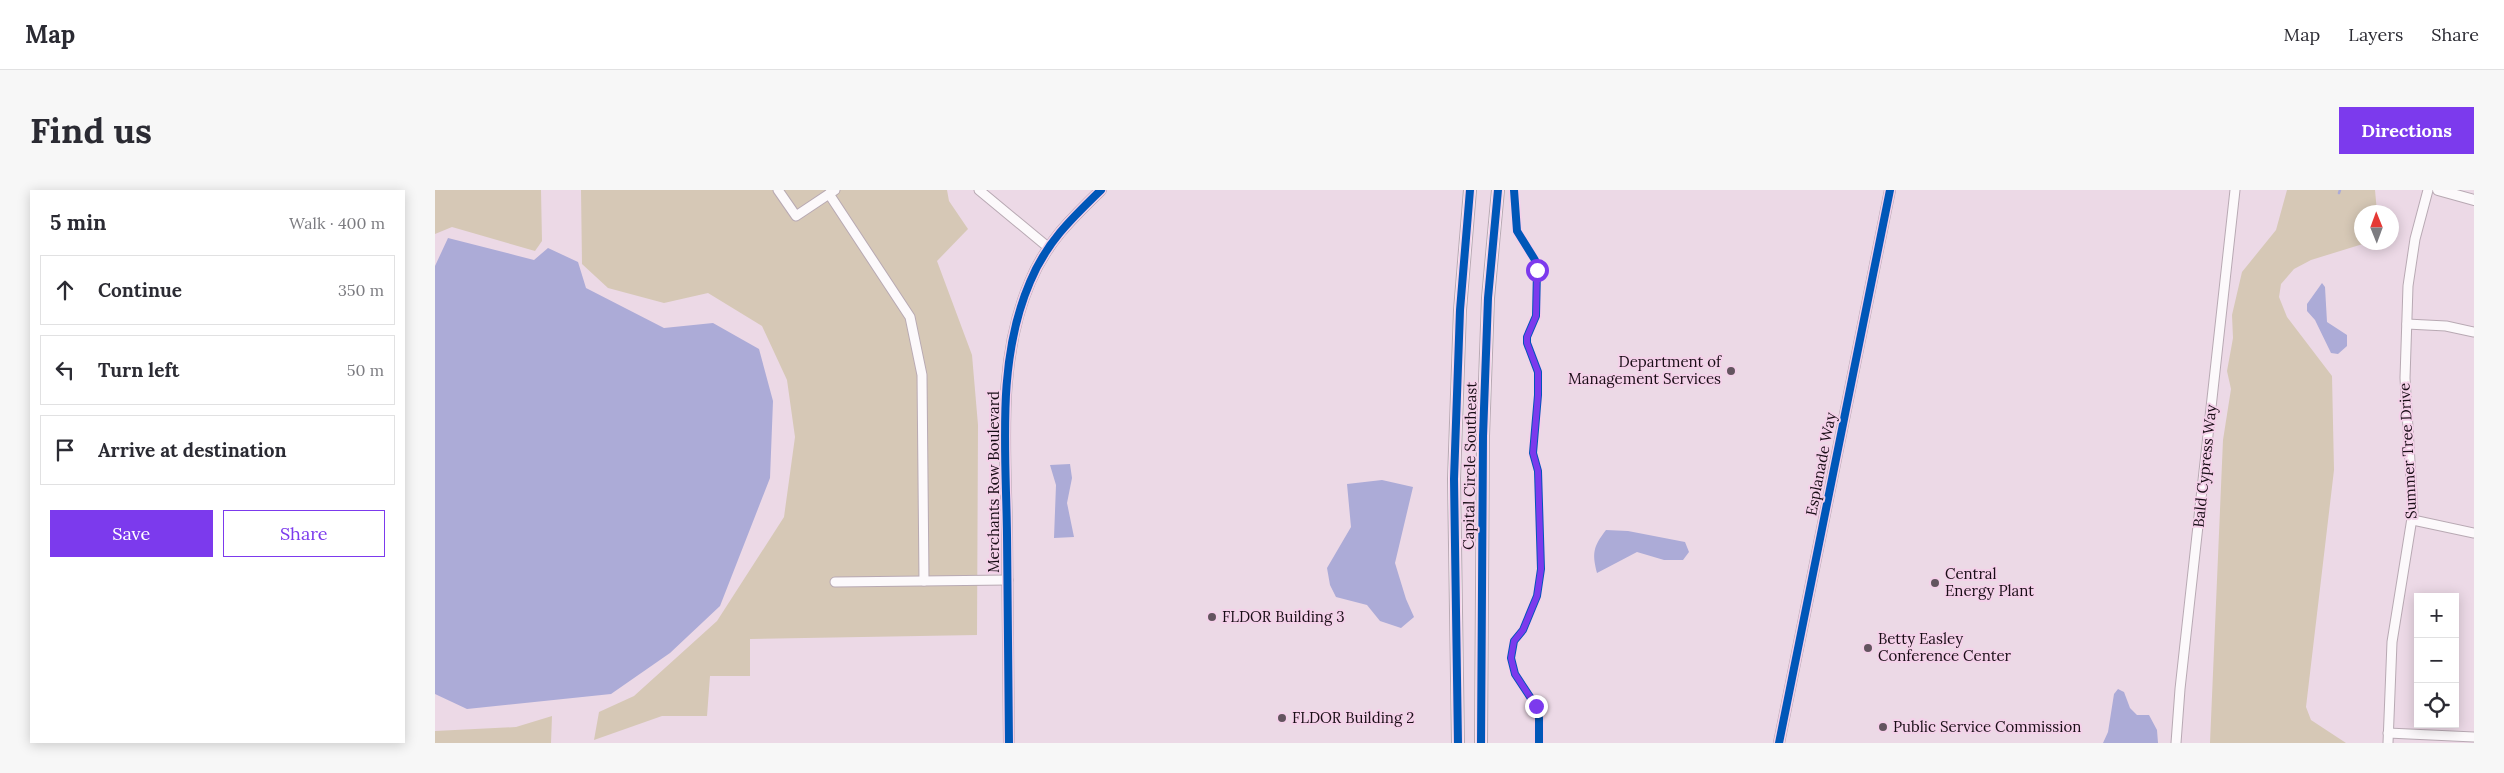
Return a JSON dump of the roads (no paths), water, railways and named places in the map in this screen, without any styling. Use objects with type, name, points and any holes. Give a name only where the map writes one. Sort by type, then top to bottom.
[{"type":"main road","name":"Capital Circle Southeast","points":[[1458,743],[1454,479],[1460,310],[1470,190]]},
{"type":"main road","name":"Capital Circle Southeast","points":[[1481,743],[1483,436],[1488,298],[1498,190]]},
{"type":"street","points":[[779,190],[796,216],[832,192],[911,317],[918,344],[922,375],[924,581]]},
{"type":"street","points":[[979,190],[1049,248]]},
{"type":"street","name":"Merchants Row Boulevard","points":[[1009,743],[1006,432],[1011,348],[1018,314],[1030,280],[1056,234],[1101,190]]},
{"type":"street","name":"Esplanade Way","points":[[1779,743],[1890,190]]},
{"type":"street","name":"Bald Cypress Way","points":[[2176,743],[2180,688],[2235,190]]},
{"type":"street","name":"Summer Tree Drive","points":[[2388,743],[2392,642],[2413,520],[2413,482],[2405,378],[2408,286],[2415,239],[2428,190]]},
{"type":"street","points":[[2438,190],[2474,200]]},
{"type":"street","points":[[2407,324],[2446,326],[2474,332]]},
{"type":"street","points":[[2413,520],[2474,533]]},
{"type":"street","points":[[835,582],[1008,580]]},
{"type":"street","points":[[2388,733],[2474,737]]},
{"type":"water","points":[[448,238],[534,260],[548,248],[578,262],[586,288],[664,328],[713,323],[759,349],[773,401],[770,478],[720,606],[670,653],[611,694],[467,709],[435,694],[435,266]]},
{"type":"water","points":[[2322,283],[2325,287],[2327,322],[2347,335],[2347,346],[2338,354],[2331,353],[2315,320],[2307,311],[2307,304]]},
{"type":"water","points":[[1070,464],[1072,478],[1067,503],[1074,537],[1054,538],[1056,485],[1050,465]]},
{"type":"water","points":[[1382,480],[1413,487],[1395,563],[1406,599],[1414,617],[1401,628],[1380,621],[1367,605],[1336,597],[1330,585],[1327,568],[1351,527],[1347,484]]},
{"type":"water","points":[[1606,530],[1628,531],[1685,542],[1689,552],[1683,560],[1664,560],[1637,552],[1597,573],[1594,560],[1595,550],[1598,541]]},
{"type":"water","points":[[2118,689],[2124,692],[2130,708],[2137,715],[2149,715],[2157,730],[2158,743],[2103,743],[2108,732],[2114,694]]},
{"type":"place","name":"Department of Management Services","points":[[1731,371]]},
{"type":"place","name":"Central Energy Plant","points":[[1935,583]]},
{"type":"place","name":"FLDOR Building 3","points":[[1212,617]]},
{"type":"place","name":"Betty Easley Conference Center","points":[[1868,648]]},
{"type":"place","name":"FLDOR Building 2","points":[[1282,718]]},
{"type":"place","name":"Public Service Commission","points":[[1883,727]]}]
